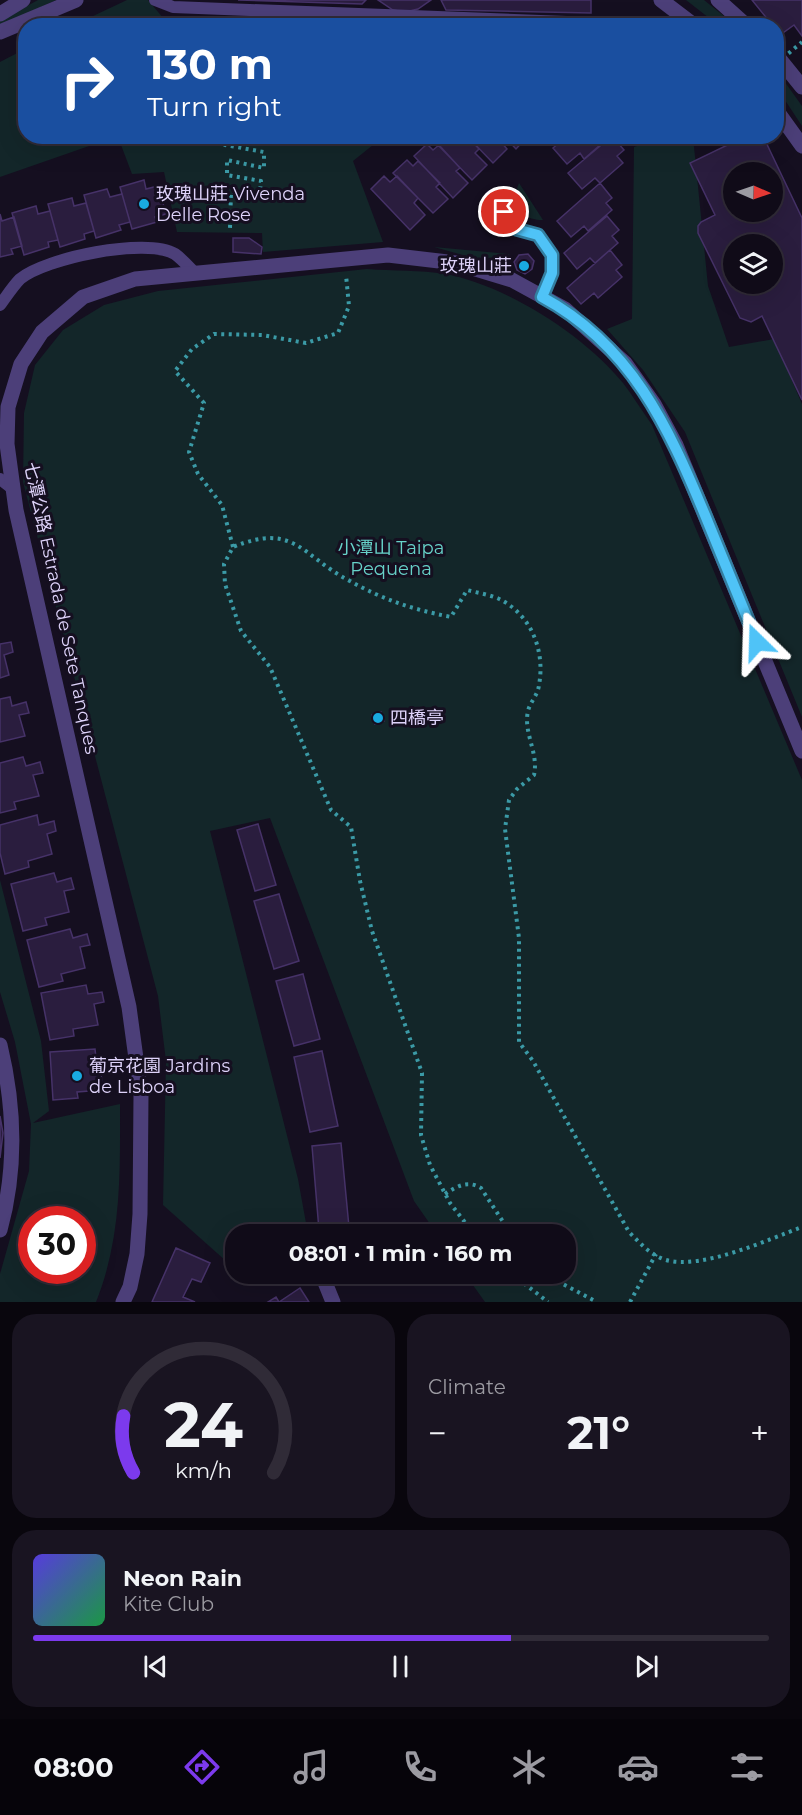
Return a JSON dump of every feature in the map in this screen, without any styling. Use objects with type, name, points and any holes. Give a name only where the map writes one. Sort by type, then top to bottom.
[{"type":"street","points":[[0,14],[23,0]]},
{"type":"street","points":[[33,18],[76,0]]},
{"type":"street","points":[[661,0],[685,18]]},
{"type":"street","points":[[718,0],[738,18]]},
{"type":"street","points":[[0,32],[18,24]]},
{"type":"street","points":[[784,65],[802,87]]},
{"type":"street","points":[[784,121],[802,146]]},
{"type":"street","name":"七潭公路 Estrada de Sete Tanques","points":[[123,1302],[130,1287],[137,1254],[140,1214],[141,1095],[129,1007],[13,489],[7,444],[8,407],[21,364],[42,332],[83,297],[135,279],[388,255],[456,263],[512,280],[565,309],[625,363],[654,404],[676,445],[802,751]]},
{"type":"street","points":[[0,1045],[9,1080],[14,1140],[6,1208],[0,1230]]},
{"type":"street","points":[[326,1284],[333,1302]]},
{"type":"lane","points":[[156,0],[173,7],[462,18]]},
{"type":"lane","points":[[491,196],[516,229],[538,235],[552,255],[552,273],[542,297]]},
{"type":"lane","points":[[0,304],[21,279],[53,262],[112,251],[152,248],[174,254],[195,273]]},
{"type":"lane","points":[[0,479],[13,489]]},
{"type":"path","points":[[784,57],[802,42]]},
{"type":"path","points":[[225,144],[264,152],[264,168],[227,159],[226,175],[261,181],[260,192],[231,192],[230,228]]},
{"type":"path","points":[[233,547],[222,505],[198,474],[189,452],[204,403],[176,371],[192,349],[214,334],[262,335],[306,343],[338,333],[348,306],[345,259]]},
{"type":"path","points":[[467,1224],[445,1194],[430,1165],[421,1135],[422,1074],[372,931],[360,881],[351,827],[331,810],[270,668],[241,631],[225,584],[224,564],[233,547],[253,539],[276,538],[297,544],[348,580],[405,607],[452,617],[467,590],[503,601],[522,617],[536,638],[542,663],[539,688],[528,711],[528,733],[536,765],[534,775],[517,789],[509,800],[505,829],[519,938],[519,1042],[533,1061],[629,1232],[645,1249],[666,1260],[690,1262],[761,1242],[802,1227]]},
{"type":"path","points":[[445,1194],[461,1185],[475,1184],[481,1188],[504,1224]]},
{"type":"path","points":[[630,1302],[656,1254]]},
{"type":"path","points":[[525,1284],[548,1302]]},
{"type":"path","points":[[563,1284],[597,1302]]},
{"type":"green space","points":[[38,0],[56,0],[0,26],[0,21]]},
{"type":"green space","points":[[127,0],[148,0],[163,18],[89,18]]},
{"type":"green space","points":[[686,0],[704,0],[726,18],[709,18]]},
{"type":"green space","points":[[18,53],[18,144],[95,144],[0,177],[0,62]]},
{"type":"green space","points":[[784,81],[802,106],[802,126],[784,99]]},
{"type":"green space","points":[[121,144],[374,144],[353,161],[383,242],[263,252],[262,233],[177,232],[164,172],[132,174]]},
{"type":"green space","points":[[643,144],[694,144],[708,286],[729,347],[774,339],[802,404],[802,717],[685,432],[643,370],[607,329],[632,319],[634,147]]},
{"type":"green space","points":[[519,183],[543,220],[528,217],[519,209],[516,198]]},
{"type":"green space","points":[[434,247],[509,254],[512,261],[506,267]]},
{"type":"green space","name":"小潭山 Taipa Pequena","points":[[367,269],[445,274],[469,280],[518,301],[566,330],[607,365],[623,383],[652,425],[802,780],[802,1302],[485,1302],[472,1284],[576,1284],[576,1224],[430,1224],[414,1201],[270,818],[210,831],[298,1179],[306,1224],[225,1224],[225,1260],[163,1205],[166,1061],[158,996],[23,482],[24,413],[35,365],[63,330],[104,305],[158,291]]},
{"type":"green space","points":[[0,880],[41,1041],[49,1111],[33,1123],[120,1104],[119,1180],[115,1229],[111,1253],[96,1302],[0,1302],[0,1274],[18,1210],[18,1284],[96,1284],[96,1206],[19,1206],[29,1171],[31,1124],[15,1042],[0,992]]},
{"type":"building","points":[[238,0],[366,0],[362,4]]},
{"type":"building","points":[[378,0],[431,0],[418,9],[405,12],[393,10]]},
{"type":"building","points":[[441,0],[591,0],[591,13],[446,10]]},
{"type":"building","points":[[752,0],[802,0],[802,36],[794,25],[784,32],[784,18],[767,18]]},
{"type":"building","points":[[427,144],[433,150],[439,145],[460,168],[456,171],[468,183],[453,198],[414,156]]},
{"type":"building","points":[[437,144],[474,144],[479,149],[475,153],[487,165],[472,180]]},
{"type":"building","points":[[475,144],[503,144],[507,149],[493,163]]},
{"type":"building","points":[[511,144],[521,144],[516,149]]},
{"type":"building","points":[[558,144],[601,144],[584,159],[580,153],[567,164],[553,148]]},
{"type":"building","points":[[602,144],[619,144],[624,150],[617,156],[623,163],[600,183],[595,178],[582,189],[568,173]]},
{"type":"building","points":[[729,144],[767,144],[775,162],[723,162],[723,222],[783,222],[783,178],[802,218],[802,400],[762,316],[751,322],[740,318],[728,294],[783,294],[783,234],[723,234],[723,284],[698,233],[698,226],[715,215],[690,163]]},
{"type":"building","points":[[407,160],[413,166],[418,161],[440,183],[436,187],[448,199],[433,213],[393,173]]},
{"type":"building","points":[[384,176],[390,182],[397,176],[418,198],[414,203],[425,215],[410,230],[371,189]]},
{"type":"building","name":"玫瑰山莊 Vivenda Delle Rose","points":[[144,180],[146,189],[158,186],[166,214],[155,217],[157,222],[132,229],[120,187]]},
{"type":"building","points":[[600,183],[612,198],[606,203],[612,210],[588,231],[584,226],[571,237],[557,221]]},
{"type":"building","name":"玫瑰山莊 Vivenda Delle Rose","points":[[107,189],[110,197],[122,194],[130,222],[119,225],[121,230],[96,238],[84,195]]},
{"type":"building","points":[[72,198],[74,206],[86,203],[94,231],[84,234],[85,239],[60,247],[48,204]]},
{"type":"building","points":[[36,206],[38,214],[50,211],[58,240],[48,242],[49,247],[24,255],[12,213]]},
{"type":"building","points":[[0,214],[2,221],[14,217],[22,246],[11,249],[13,254],[0,257]]},
{"type":"building","points":[[607,216],[619,230],[612,236],[618,243],[595,263],[590,258],[577,269],[564,253]]},
{"type":"building","points":[[233,238],[249,238],[262,247],[261,254],[233,252]]},
{"type":"building","points":[[610,250],[622,265],[616,270],[622,277],[598,298],[594,293],[581,304],[567,288]]},
{"type":"building","name":"玫瑰山莊","points":[[528,254],[534,261],[532,269],[525,274],[517,270],[514,262],[519,255]]},
{"type":"building","points":[[11,642],[13,652],[4,655],[9,675],[0,678],[0,644]]},
{"type":"building","points":[[10,697],[12,706],[26,702],[29,713],[19,715],[25,736],[0,742],[0,699]]},
{"type":"building","name":"四橋亭","points":[[381,712],[384,721],[375,724],[372,715]]},
{"type":"building","points":[[23,757],[26,766],[40,762],[43,773],[33,775],[39,796],[14,802],[16,809],[0,813],[0,763]]},
{"type":"building","points":[[37,815],[39,825],[54,821],[56,831],[47,834],[52,854],[28,861],[29,867],[5,874],[0,853],[0,825]]},
{"type":"building","points":[[258,824],[276,885],[255,891],[237,830]]},
{"type":"building","points":[[54,873],[57,882],[71,878],[74,889],[64,891],[69,912],[45,918],[47,925],[23,931],[11,884]]},
{"type":"building","points":[[279,894],[299,961],[274,969],[254,901]]},
{"type":"building","points":[[70,929],[73,938],[87,934],[90,945],[80,947],[85,968],[61,974],[63,981],[39,987],[27,940]]},
{"type":"building","points":[[303,974],[320,1039],[294,1046],[276,981]]},
{"type":"building","name":"葡京花園 Jardins de Lisboa","points":[[86,985],[88,994],[102,992],[104,1002],[94,1004],[98,1025],[73,1029],[74,1036],[50,1040],[41,993]]},
{"type":"building","name":"葡京花園 Jardins de Lisboa","points":[[95,1049],[96,1058],[111,1058],[111,1068],[101,1069],[102,1090],[77,1092],[78,1098],[53,1100],[50,1052]]},
{"type":"building","points":[[322,1051],[338,1126],[310,1132],[294,1057]]},
{"type":"building","points":[[0,1116],[3,1133],[0,1158]]},
{"type":"building","points":[[341,1143],[349,1224],[318,1224],[312,1146]]},
{"type":"building","points":[[176,1248],[210,1263],[201,1282],[192,1279],[183,1297],[195,1302],[152,1302]]},
{"type":"building","points":[[300,1288],[309,1302],[279,1302]]},
{"type":"building","points":[[276,1297],[279,1302],[268,1302]]},
{"type":"place","name":"玫瑰山莊 Vivenda Delle Rose","points":[[144,204]]},
{"type":"place","name":"玫瑰山莊","points":[[524,266]]},
{"type":"place","name":"四橋亭","points":[[378,718]]},
{"type":"place","name":"葡京花園 Jardins de Lisboa","points":[[77,1076]]},
{"type":"route","points":[[504,212],[516,229],[538,235],[552,255],[552,273],[542,297],[565,309],[625,363],[654,404],[676,445],[757,642]]}]
